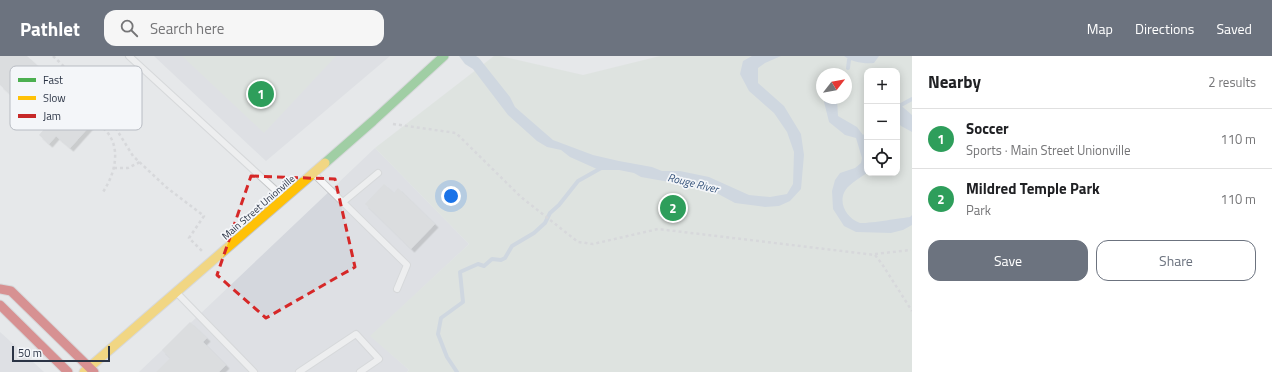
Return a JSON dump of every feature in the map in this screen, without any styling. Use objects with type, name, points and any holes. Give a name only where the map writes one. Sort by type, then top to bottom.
[{"type":"main road","name":"Main Street Unionville","points":[[89,370],[176,292],[373,121],[444,56]]},
{"type":"main road","points":[[0,289],[11,290],[89,370]]},
{"type":"main road","points":[[0,305],[68,372]]},
{"type":"lane","points":[[129,56],[140,66]]},
{"type":"lane","points":[[142,68],[284,198]]},
{"type":"lane","points":[[313,173],[407,265],[397,289]]},
{"type":"lane","points":[[343,202],[378,173]]},
{"type":"lane","points":[[176,292],[250,371]]},
{"type":"lane","points":[[299,372],[356,334],[379,359],[360,372]]},
{"type":"path","points":[[53,56],[63,66]]},
{"type":"path","points":[[373,121],[456,133],[521,197],[578,242],[592,244],[658,229],[875,254],[912,251]]},
{"type":"path","points":[[103,192],[108,185],[114,168],[115,154],[111,138],[104,130]]},
{"type":"path","points":[[117,130],[133,156],[166,187],[204,216],[189,238],[212,261]]},
{"type":"path","points":[[114,168],[128,168],[140,162]]},
{"type":"path","points":[[875,254],[912,311]]},
{"type":"highlighted area","points":[[251,176],[335,179],[355,267],[266,318],[217,275]]},
{"type":"shaded area","points":[[154,56],[390,56],[266,161]]},
{"type":"shaded area","points":[[182,56],[336,56],[264,133]]},
{"type":"shaded area","points":[[494,56],[500,56],[583,75],[660,56],[912,56],[912,372],[407,372],[409,370],[370,336],[469,244],[375,148]]},
{"type":"shaded area","points":[[375,148],[469,244],[371,336],[409,370],[407,372],[139,372]]},
{"type":"shaded area","points":[[0,332],[44,372],[0,372]]},
{"type":"water","name":"Rouge River","points":[[459,56],[476,56],[479,58],[510,97],[515,107],[553,140],[593,155],[652,167],[662,171],[680,171],[709,177],[749,195],[770,197],[787,194],[793,184],[794,152],[787,132],[774,113],[749,91],[740,74],[743,61],[752,56],[781,56],[758,68],[758,83],[784,106],[801,134],[804,155],[801,189],[790,201],[779,206],[765,207],[735,203],[709,189],[641,177],[634,173],[619,170],[599,170],[570,157],[561,150],[547,147],[537,141],[508,115],[473,69],[465,64]]},
{"type":"water","points":[[844,56],[879,56],[874,63],[862,63]]},
{"type":"water","points":[[824,104],[837,104],[838,116],[857,127],[863,135],[864,134],[864,175],[853,182],[845,191],[843,201],[846,212],[854,220],[860,223],[910,217],[912,215],[912,225],[903,230],[891,233],[856,232],[844,226],[833,209],[832,191],[835,180],[840,173],[855,168],[861,163],[862,158],[856,138],[845,135],[829,122]]},
{"type":"water","points":[[900,105],[912,115],[912,132],[901,126]]},
{"type":"building","points":[[0,56],[27,56],[38,66],[10,66],[10,94],[0,85]]},
{"type":"building","points":[[43,130],[86,130],[70,148],[56,136],[49,144],[39,135]]},
{"type":"building","points":[[384,184],[394,193],[398,188],[435,224],[411,249],[365,204]]},
{"type":"building","points":[[190,322],[207,338],[203,342],[226,365],[219,372],[156,372],[170,358],[162,350]]},
{"type":"waterway","name":"Rouge River","points":[[848,68],[849,60],[852,56]]},
{"type":"waterway","points":[[901,105],[912,99]]},
{"type":"waterway","points":[[457,372],[447,357],[438,334],[441,318],[463,302],[460,272],[478,264],[484,266],[492,259],[501,260],[505,258],[512,246],[534,233],[545,223],[550,213],[559,205],[578,181],[603,167]]},
{"type":"traffic: fast","points":[[325,163],[444,56]]},
{"type":"traffic: slow","points":[[84,372],[325,163]]},
{"type":"traffic: jam","points":[[0,289],[11,291],[94,372]]},
{"type":"traffic: jam","points":[[0,305],[68,372]]},
{"type":"place","name":"Soccer","points":[[261,94]]},
{"type":"place","name":"Mildred Temple Park","points":[[673,208]]}]
